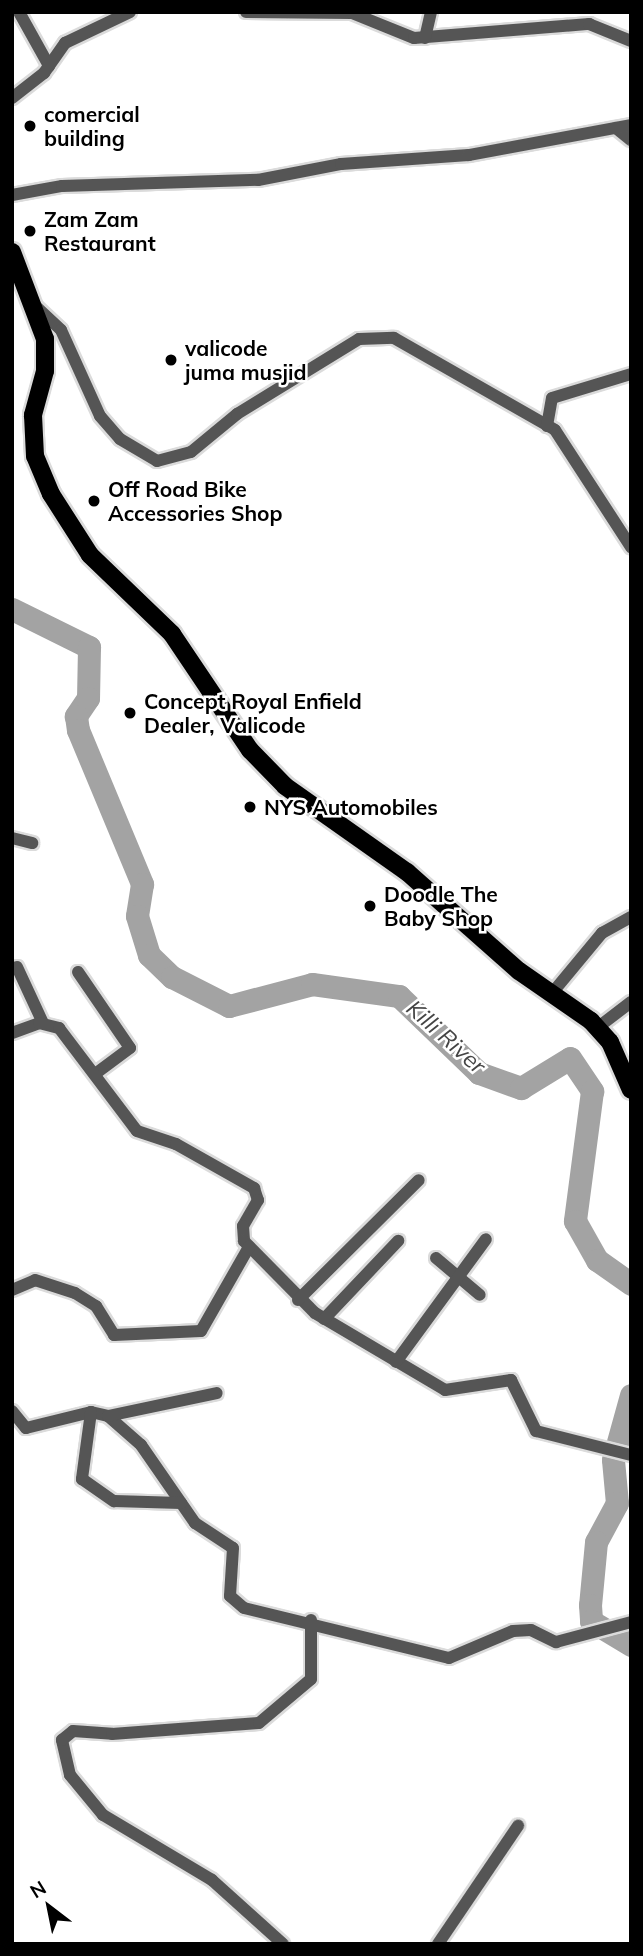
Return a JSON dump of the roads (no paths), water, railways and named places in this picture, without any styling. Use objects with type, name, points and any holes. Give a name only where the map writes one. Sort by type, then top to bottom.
[{"type":"main road","points":[[12,252],[45,339],[45,371],[33,415],[36,456],[51,494],[108,579],[172,634],[250,750],[285,786],[407,872],[519,971],[553,992],[597,1028],[631,1090]]},
{"type":"street","points":[[19,12],[49,66]]},
{"type":"street","points":[[12,98],[49,66],[65,43],[130,12]]},
{"type":"street","points":[[246,12],[322,13],[372,18],[425,38],[578,23],[631,41]]},
{"type":"street","points":[[425,38],[431,12]]},
{"type":"street","points":[[12,195],[62,186],[258,180],[341,164],[469,155],[631,125]]},
{"type":"street","points":[[616,128],[631,140]]},
{"type":"street","points":[[31,302],[61,330],[100,416],[120,439],[157,461],[191,452],[237,414],[359,339],[377,335],[394,338],[547,426],[631,547]]},
{"type":"street","points":[[547,426],[552,398],[631,374]]},
{"type":"street","points":[[12,838],[32,843]]},
{"type":"street","points":[[553,992],[602,933],[631,917]]},
{"type":"street","points":[[17,967],[43,1023]]},
{"type":"street","points":[[78,972],[130,1048],[94,1074]]},
{"type":"street","points":[[597,1028],[631,1002]]},
{"type":"street","points":[[12,1032],[43,1023],[60,1027],[137,1131],[176,1144],[254,1188],[258,1200],[243,1226],[249,1247],[298,1300],[324,1319],[445,1390],[505,1380],[518,1385],[536,1430],[583,1438],[631,1455]]},
{"type":"street","points":[[298,1300],[419,1180]]},
{"type":"street","points":[[397,1362],[458,1274],[486,1239]]},
{"type":"street","points":[[324,1319],[398,1241]]},
{"type":"street","points":[[12,1290],[35,1280],[75,1293],[96,1306],[114,1335],[201,1331],[249,1247]]},
{"type":"street","points":[[436,1258],[480,1295]]},
{"type":"street","points":[[12,1411],[26,1428],[91,1412],[108,1416],[217,1393]]},
{"type":"street","points":[[91,1412],[82,1479],[114,1501],[181,1503]]},
{"type":"street","points":[[108,1416],[141,1445],[195,1522],[233,1548],[228,1586],[237,1603],[311,1620],[449,1658],[513,1630],[531,1630],[556,1642],[602,1632],[631,1622]]},
{"type":"street","points":[[283,1944],[212,1880],[103,1815],[70,1775],[62,1740],[73,1731],[112,1734],[259,1723],[311,1679],[311,1620]]},
{"type":"street","points":[[438,1944],[518,1826]]},
{"type":"waterway","name":"Killi River","points":[[12,609],[89,647],[88,698],[76,716],[78,730],[142,884],[137,916],[149,955],[172,977],[229,1006],[312,984],[399,996],[479,1073],[521,1088],[570,1058],[592,1091],[575,1221],[597,1260],[631,1284]]},
{"type":"waterway","name":"Killi River","points":[[631,1395],[613,1460],[617,1503],[596,1542],[590,1605],[591,1621],[631,1645]]},
{"type":"place","name":"comercial building","points":[[30,126]]},
{"type":"place","name":"Zam Zam Restaurant","points":[[30,231]]},
{"type":"place","name":"valicode juma musjid","points":[[171,360]]},
{"type":"place","name":"Off Road Bike Accessories Shop","points":[[94,501]]},
{"type":"place","name":"Concept Royal Enfield Dealer, Valicode","points":[[130,713]]},
{"type":"place","name":"NYS Automobiles","points":[[250,807]]},
{"type":"place","name":"Doodle The Baby Shop","points":[[370,906]]}]
